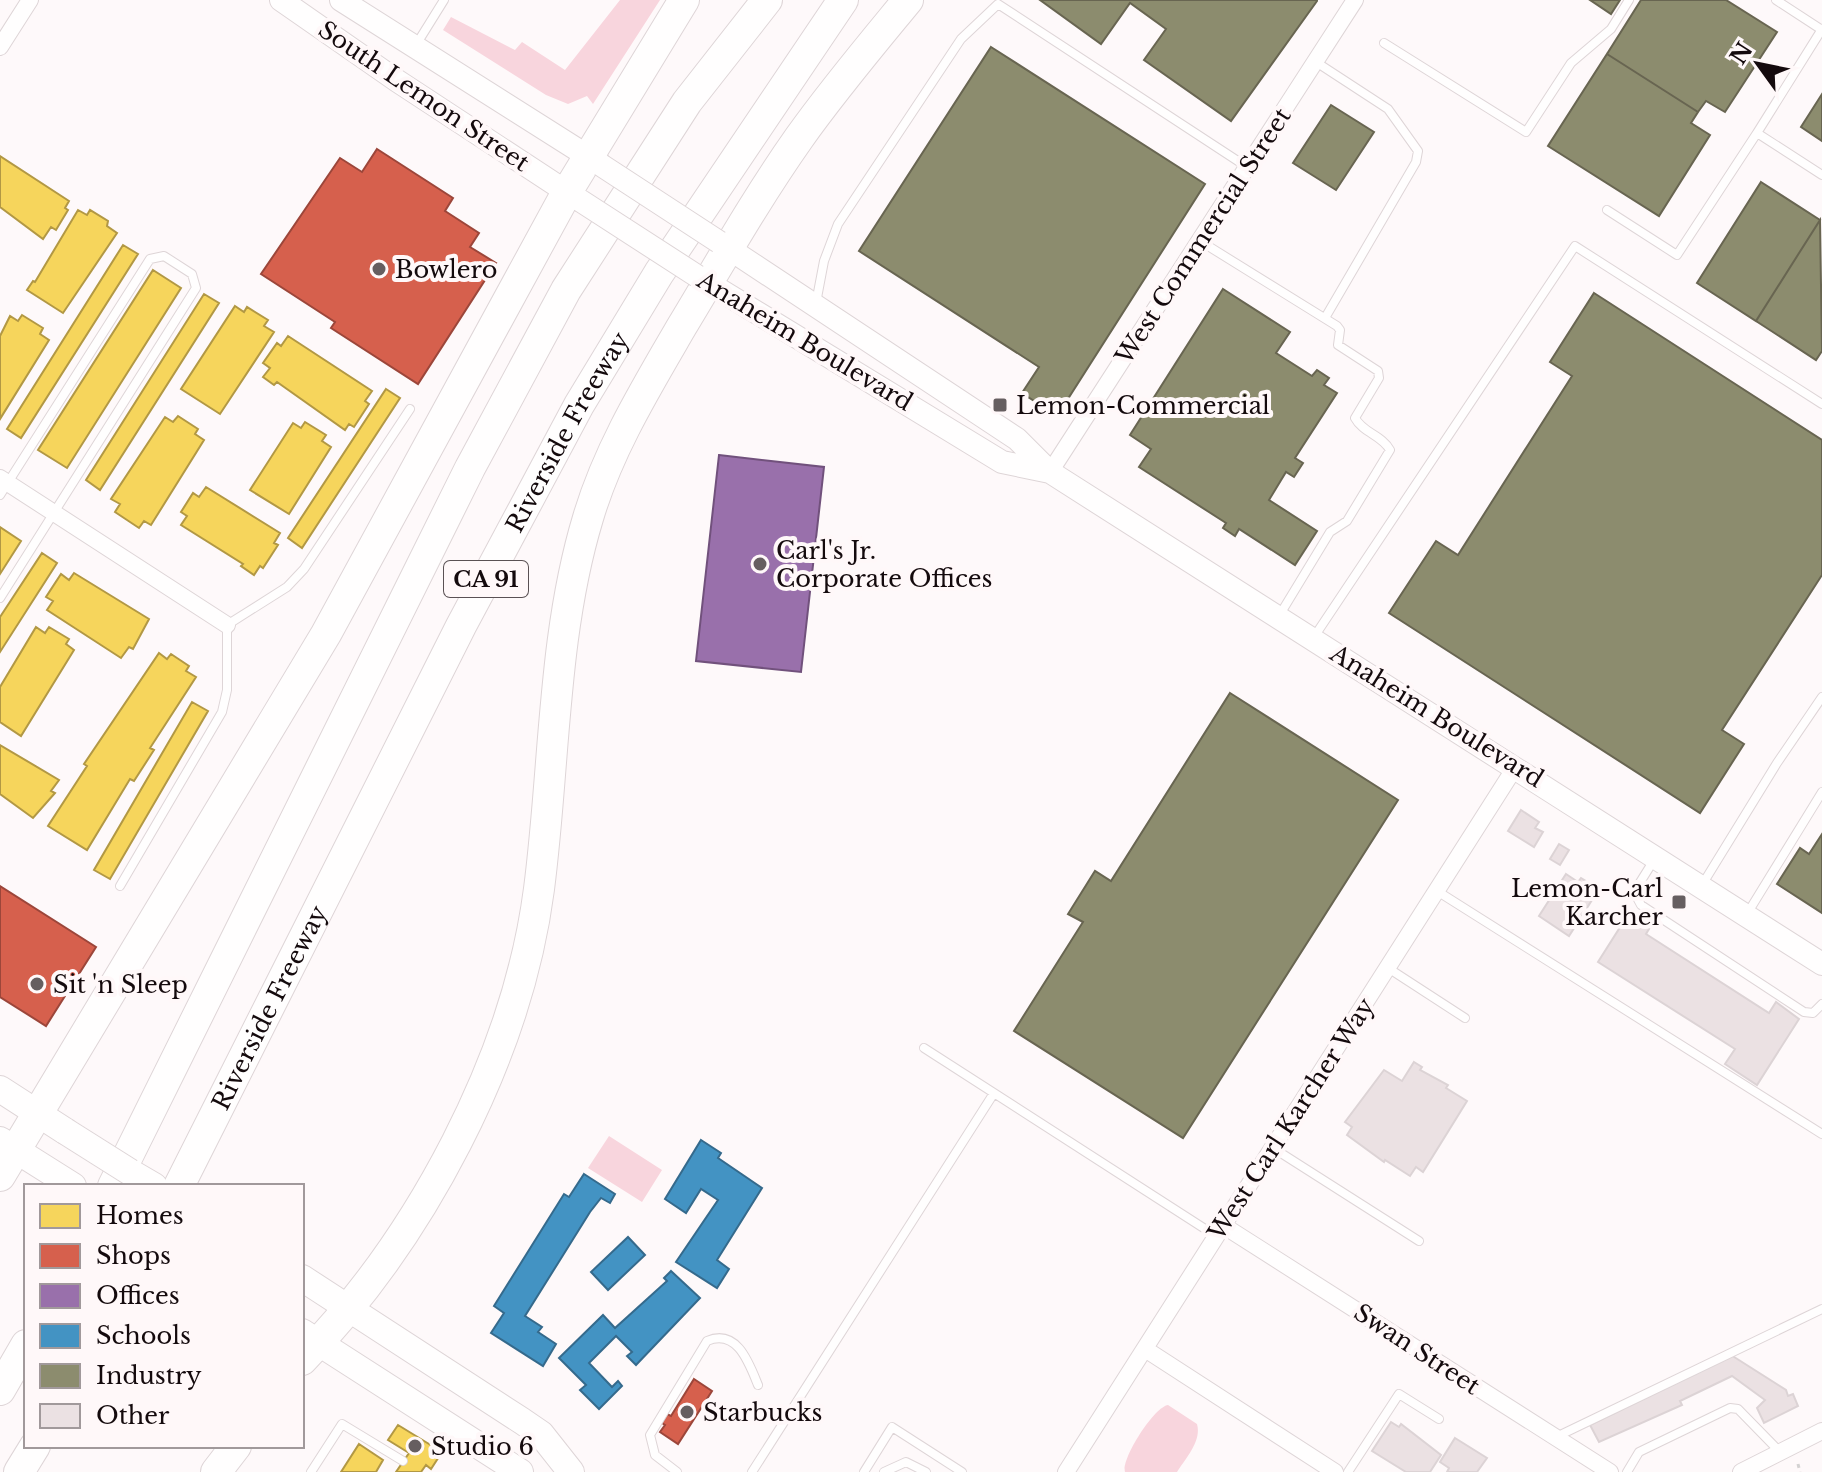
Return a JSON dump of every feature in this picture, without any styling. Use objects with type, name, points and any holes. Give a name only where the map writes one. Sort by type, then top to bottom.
[{"type":"highway","points":[[0,1176],[7,1144],[37,1113],[326,634],[684,0]]},
{"type":"highway","name":"CA 91","points":[[114,1184],[470,468],[566,290],[687,102],[767,0]]},
{"type":"highway","name":"Riverside Freeway","points":[[180,1184],[453,640],[579,405],[667,260],[843,0]]},
{"type":"highway","points":[[307,1345],[350,1308],[370,1285],[438,1174],[484,1082],[504,1033],[525,959],[539,892],[567,606],[582,540],[601,478],[702,280],[724,245],[800,137],[908,0]]},
{"type":"highway","points":[[0,1390],[24,1348]]},
{"type":"highway","points":[[19,1472],[34,1448]]},
{"type":"highway","points":[[216,1472],[234,1448]]},
{"type":"main road","points":[[0,1089],[151,1184]]},
{"type":"main road","points":[[7,1144],[70,1184]]},
{"type":"main road","points":[[304,1279],[541,1434],[571,1472]]},
{"type":"main road","points":[[307,1345],[509,1469]]},
{"type":"street","points":[[0,47],[30,0]]},
{"type":"street","name":"South Lemon Street","points":[[281,0],[407,88],[574,196]]},
{"type":"street","name":"South Lemon Street","points":[[341,0],[594,161]]},
{"type":"street","name":"West Commercial Street","points":[[1050,472],[1355,0]]},
{"type":"street","name":"Anaheim Boulevard","points":[[594,161],[816,303],[1017,439],[1050,472],[1516,766],[1822,964]]},
{"type":"street","name":"Anaheim Boulevard","points":[[574,196],[702,280],[1002,462],[1050,472]]},
{"type":"street","points":[[3,485],[54,513],[227,625]]},
{"type":"street","name":"West Carl Karcher Way","points":[[1066,1472],[1516,766]]},
{"type":"street","name":"Swan Street","points":[[1220,1231],[1610,1472]]},
{"type":"street","points":[[1145,1349],[1335,1472]]},
{"type":"street","points":[[1741,1472],[1822,1431]]},
{"type":"lane","points":[[416,45],[444,0]]},
{"type":"lane","points":[[1384,43],[1526,132],[1571,63],[1611,29],[1629,0]]},
{"type":"lane","points":[[1607,210],[1677,255],[1822,29],[1776,0]]},
{"type":"lane","points":[[816,303],[824,261],[838,224],[961,39],[998,4],[1248,168]]},
{"type":"lane","points":[[1316,62],[1388,109],[1418,151],[1416,162],[1325,318]]},
{"type":"lane","points":[[1757,133],[1822,175]]},
{"type":"lane","points":[[1200,241],[1325,318],[1340,330],[1338,345],[1378,371],[1379,378],[1355,418],[1358,424],[1386,441],[1390,450],[1347,521],[1330,532],[1279,616]]},
{"type":"lane","points":[[1313,638],[1575,246],[1822,404]]},
{"type":"lane","points":[[0,598],[196,288],[192,274],[164,256],[150,259],[3,485]]},
{"type":"lane","points":[[120,886],[222,712],[227,690],[227,625],[287,587],[304,569],[410,409]]},
{"type":"lane","points":[[1702,886],[1777,763],[1822,697]]},
{"type":"lane","points":[[1746,914],[1822,792]]},
{"type":"lane","points":[[1656,856],[1634,892],[1641,905],[1804,1012],[1813,1013],[1822,1004]]},
{"type":"lane","points":[[1437,891],[1822,1134]]},
{"type":"lane","points":[[1388,968],[1465,1018]]},
{"type":"lane","points":[[924,1048],[1220,1231]]},
{"type":"lane","points":[[752,1472],[994,1093]]},
{"type":"lane","points":[[1273,1148],[1419,1241]]},
{"type":"lane","points":[[1555,1437],[1822,1309]]},
{"type":"lane","points":[[677,1472],[655,1455],[650,1435],[653,1425],[707,1341],[725,1338],[734,1342],[742,1351],[758,1385]]},
{"type":"lane","points":[[1348,1472],[1399,1394],[1439,1419]]},
{"type":"lane","points":[[1627,1472],[1639,1452],[1730,1408],[1738,1409],[1779,1451]]},
{"type":"lane","points":[[311,1472],[342,1424],[403,1461]]},
{"type":"lane","points":[[864,1472],[892,1427],[962,1472]]},
{"type":"lane","points":[[884,1472],[906,1462],[926,1472]]},
{"type":"shaded area","points":[[620,0],[660,0],[593,104],[587,96],[568,104],[546,95],[443,30],[451,17],[515,50],[522,42],[565,70]]},
{"type":"shaded area","points":[[609,1136],[662,1170],[642,1202],[588,1168]]},
{"type":"shaded area","points":[[1168,1405],[1197,1424],[1197,1437],[1188,1456],[1177,1472],[1125,1472],[1128,1456],[1140,1434],[1155,1414]]},
{"type":"building: Homes","points":[[0,156],[69,201],[65,208],[68,210],[56,230],[51,227],[43,239],[0,207]]},
{"type":"building: Homes","points":[[78,210],[87,215],[90,210],[108,221],[107,226],[117,233],[63,313],[27,290],[35,282]]},
{"type":"building: Homes","points":[[123,245],[138,254],[21,438],[7,429]]},
{"type":"building: Homes","points":[[153,270],[181,288],[67,468],[38,450]]},
{"type":"building: Homes","points":[[204,294],[219,303],[100,490],[86,480]]},
{"type":"building: Homes","points":[[235,306],[244,312],[247,307],[268,320],[264,326],[274,332],[220,414],[181,389]]},
{"type":"building: Homes","points":[[22,315],[43,328],[40,334],[49,340],[0,419],[0,336],[10,316],[18,321]]},
{"type":"building: Homes","points":[[288,336],[372,391],[365,401],[369,404],[354,427],[349,424],[345,430],[277,382],[274,385],[263,377],[270,368],[263,363],[277,343],[281,346]]},
{"type":"building: Homes","points":[[386,389],[400,398],[302,548],[288,538]]},
{"type":"building: Homes","points":[[178,416],[198,429],[195,434],[204,440],[151,525],[144,521],[139,528],[115,512],[120,504],[111,499],[165,417],[173,422]]},
{"type":"building: Homes","points":[[305,422],[326,435],[322,441],[331,447],[289,514],[250,490],[293,423],[301,428]]},
{"type":"building: Homes","points":[[206,487],[280,533],[274,543],[278,545],[263,568],[260,566],[254,575],[241,566],[243,564],[181,525],[187,516],[181,512],[193,493],[199,497]]},
{"type":"building: Homes","points":[[0,527],[21,541],[0,574]]},
{"type":"building: Homes","points":[[42,553],[57,563],[0,652],[0,617]]},
{"type":"building: Homes","points":[[74,573],[149,619],[133,649],[129,647],[121,658],[47,610],[53,601],[46,597],[61,574],[69,580]]},
{"type":"building: Homes","points":[[36,627],[45,633],[49,627],[69,639],[66,644],[74,650],[21,736],[0,722],[0,687]]},
{"type":"building: Homes","points":[[159,653],[167,659],[171,654],[189,666],[186,671],[196,677],[150,748],[154,750],[134,781],[130,779],[87,850],[48,826],[87,766],[84,764]]},
{"type":"building: Homes","points":[[192,702],[208,711],[110,879],[94,870]]},
{"type":"building: Homes","points":[[0,745],[59,780],[51,791],[55,793],[33,818],[0,794]]},
{"type":"building: Homes","name":"Studio 6","points":[[398,1425],[442,1452],[431,1469],[426,1465],[421,1472],[396,1472],[409,1453],[388,1440]]},
{"type":"building: Homes","name":"Studio 6","points":[[359,1444],[383,1460],[376,1472],[341,1472]]},
{"type":"building: Shops","name":"Bowlero","points":[[377,149],[453,198],[445,211],[479,233],[470,247],[496,263],[418,384],[331,328],[335,322],[261,274],[340,158],[362,172]]},
{"type":"building: Shops","points":[[0,886],[96,947],[46,1026],[0,997]]},
{"type":"building: Shops","name":"Starbucks","points":[[694,1379],[712,1391],[678,1444],[660,1432],[665,1425],[662,1423],[667,1414],[671,1416]]},
{"type":"building: Offices","name":"Carl's Jr. Corporate Offices","points":[[719,455],[824,467],[801,672],[696,661]]},
{"type":"building: Schools","points":[[701,1140],[721,1153],[718,1158],[762,1188],[717,1260],[729,1269],[717,1288],[676,1262],[718,1200],[701,1189],[686,1213],[665,1199]]},
{"type":"building: Schools","points":[[584,1174],[615,1194],[610,1203],[601,1198],[590,1212],[525,1316],[542,1327],[538,1332],[556,1344],[543,1366],[491,1333],[504,1313],[494,1306],[564,1194],[569,1197]]},
{"type":"building: Schools","points":[[628,1237],[645,1255],[608,1290],[591,1272]]},
{"type":"building: Schools","points":[[671,1271],[700,1298],[636,1365],[627,1356],[632,1352],[616,1336],[589,1363],[612,1387],[618,1381],[622,1386],[599,1409],[580,1390],[586,1385],[559,1358],[603,1315],[615,1328],[667,1281],[664,1278]]},
{"type":"building: Industry","points":[[1040,0],[1317,1],[1231,121],[1144,60],[1166,29],[1130,3],[1101,44]]},
{"type":"building: Industry","points":[[1590,0],[1620,0],[1611,14]]},
{"type":"building: Industry","points":[[1641,0],[1726,0],[1777,32],[1725,112],[1706,101],[1698,112],[1607,54]]},
{"type":"building: Industry","points":[[991,47],[1205,184],[1057,416],[1022,393],[1039,367],[859,251]]},
{"type":"building: Industry","points":[[1607,54],[1698,112],[1691,123],[1710,135],[1659,216],[1548,146]]},
{"type":"building: Industry","points":[[1822,94],[1822,141],[1801,127]]},
{"type":"building: Industry","points":[[1331,105],[1374,132],[1336,190],[1293,163]]},
{"type":"building: Industry","points":[[1761,182],[1820,220],[1756,321],[1697,283]]},
{"type":"building: Industry","points":[[1820,220],[1822,351],[1816,360],[1756,321]]},
{"type":"building: Industry","points":[[1223,289],[1290,332],[1276,353],[1312,376],[1317,370],[1329,378],[1324,385],[1337,393],[1295,458],[1303,463],[1294,477],[1286,472],[1269,500],[1317,531],[1295,565],[1239,529],[1235,536],[1223,528],[1226,523],[1139,467],[1151,449],[1130,435]]},
{"type":"building: Industry","points":[[1594,293],[1822,440],[1822,575],[1722,730],[1744,744],[1700,813],[1389,613],[1436,541],[1458,555],[1572,376],[1550,362]]},
{"type":"building: Industry","points":[[1230,693],[1398,800],[1183,1138],[1014,1031],[1083,922],[1068,914],[1095,871],[1111,881]]},
{"type":"building: Industry","points":[[1822,834],[1822,913],[1777,884],[1800,848],[1809,854]]},
{"type":"building: Other","points":[[1521,810],[1539,822],[1535,828],[1543,832],[1534,847],[1508,831]]},
{"type":"building: Other","points":[[1559,844],[1569,850],[1560,865],[1550,859]]},
{"type":"building: Other","points":[[1566,874],[1578,882],[1581,878],[1599,889],[1569,936],[1539,916]]},
{"type":"building: Other","points":[[1631,910],[1652,924],[1646,934],[1769,1013],[1776,1002],[1799,1019],[1757,1085],[1725,1064],[1735,1049],[1598,962]]},
{"type":"building: Other","points":[[1414,1062],[1422,1067],[1420,1070],[1448,1085],[1446,1088],[1467,1101],[1423,1172],[1416,1167],[1410,1176],[1384,1162],[1347,1135],[1352,1127],[1345,1122],[1384,1070],[1402,1081]]},
{"type":"building: Other","points":[[1731,1355],[1786,1390],[1788,1396],[1793,1394],[1798,1406],[1764,1423],[1757,1408],[1765,1400],[1732,1376],[1680,1401],[1682,1405],[1599,1442],[1590,1425]]},
{"type":"building: Other","points":[[1391,1422],[1399,1427],[1401,1424],[1441,1455],[1430,1472],[1406,1472],[1372,1451]]},
{"type":"building: Other","points":[[1455,1438],[1487,1458],[1477,1472],[1447,1472],[1449,1468],[1440,1462]]},
{"type":"place","name":"Bowlero","points":[[379,269]]},
{"type":"place","name":"Lemon-Commercial","points":[[1000,405]]},
{"type":"place","name":"Carl's Jr. Corporate Offices","points":[[760,564]]},
{"type":"place","name":"Lemon-Carl Karcher","points":[[1679,902]]},
{"type":"place","name":"Sit 'n Sleep","points":[[37,984]]},
{"type":"place","name":"Starbucks","points":[[687,1412]]},
{"type":"place","name":"Studio 6","points":[[415,1446]]}]
